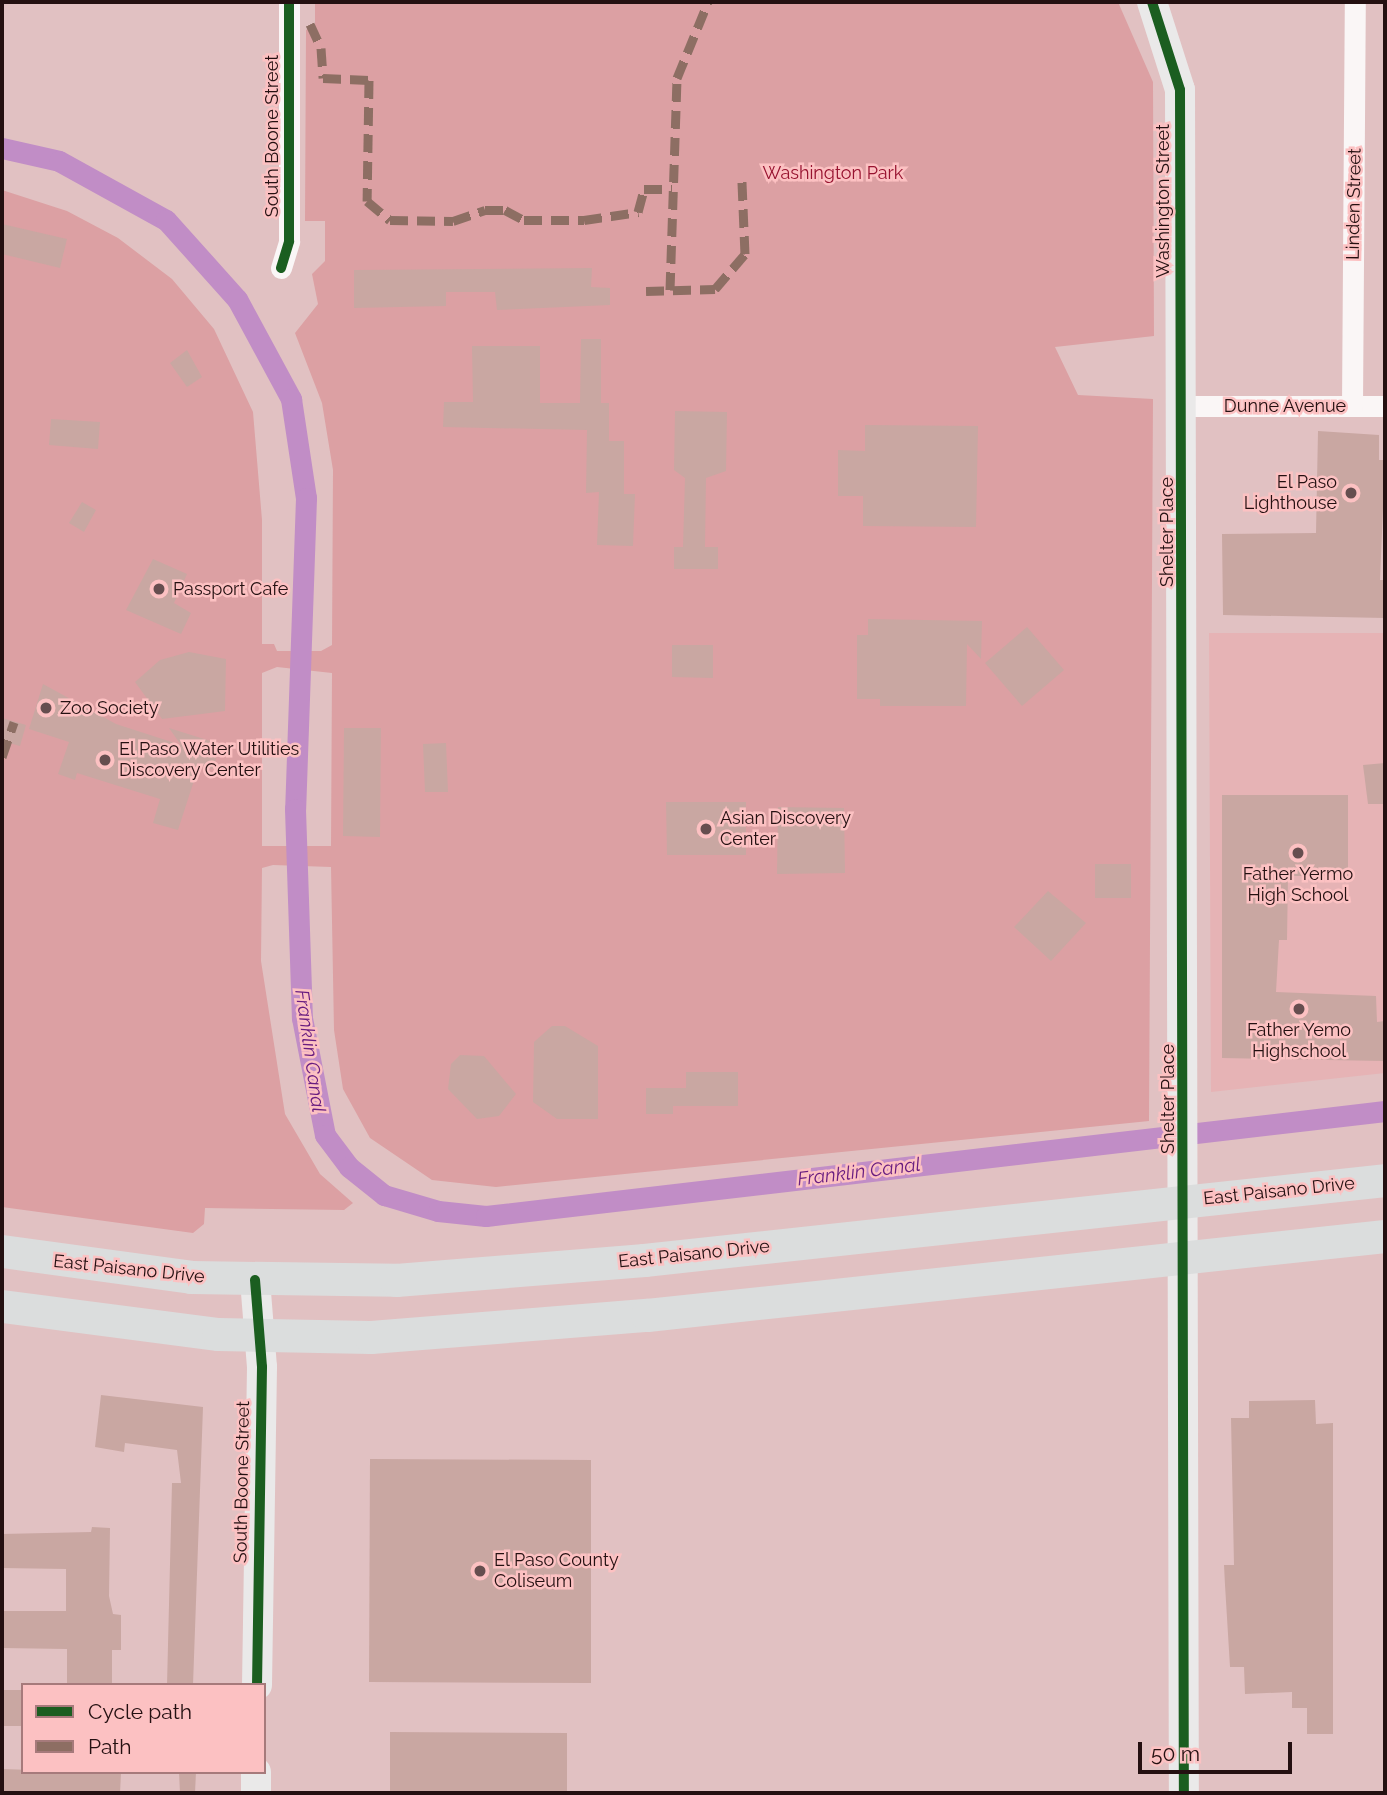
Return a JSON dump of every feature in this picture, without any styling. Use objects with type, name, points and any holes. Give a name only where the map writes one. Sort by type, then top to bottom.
[{"type":"main road","name":"East Paisano Drive","points":[[2,1251],[255,1280],[396,1280],[643,1260],[1385,1180]]},
{"type":"main road","points":[[2,1306],[260,1335],[397,1335],[594,1320],[1185,1255],[1385,1236]]},
{"type":"street","name":"South Boone Street","points":[[281,268],[289,241],[289,2]]},
{"type":"street","name":"Washington Street","points":[[1152,2],[1180,90],[1184,405]]},
{"type":"street","name":"Linden Street","points":[[1352,406],[1355,2]]},
{"type":"street","name":"Dunne Avenue","points":[[1184,405],[1385,406]]},
{"type":"street","name":"Shelter Place","points":[[1184,405],[1184,1793]]},
{"type":"street","name":"South Boone Street","points":[[255,1280],[260,1335],[257,1683]]},
{"type":"street","points":[[256,1774],[256,1793]]},
{"type":"shaded area","name":"Father Yermo High School","points":[[1209,633],[1385,633],[1385,1073],[1211,1092]]},
{"type":"green space","name":"Washington Park","points":[[315,2],[1118,2],[1153,82],[1154,336],[1055,347],[1078,395],[1153,399],[1149,1121],[496,1187],[432,1180],[370,1138],[343,1089],[334,1030],[331,867],[273,865],[262,868],[261,961],[285,1114],[320,1174],[353,1203],[344,1210],[205,1208],[204,1224],[193,1233],[2,1207],[2,190],[67,211],[118,238],[172,279],[214,329],[253,412],[262,520],[262,644],[274,644],[277,651],[321,651],[332,645],[333,470],[322,403],[295,333],[318,304],[312,274],[325,261],[325,221],[305,221],[306,30],[315,24]],"holes":[[[277,667],[332,673],[331,846],[262,846],[262,673]]]},
{"type":"building","points":[[2,224],[67,239],[60,268],[2,254]]},
{"type":"building","points":[[592,268],[591,287],[610,288],[610,305],[497,310],[495,292],[446,292],[446,306],[354,308],[354,270]]},
{"type":"building","points":[[581,339],[601,339],[601,403],[609,403],[609,441],[624,441],[624,494],[635,494],[633,546],[597,545],[599,492],[586,493],[587,430],[443,427],[444,402],[473,402],[472,346],[540,346],[540,403],[580,403]]},
{"type":"building","points":[[187,350],[202,377],[187,387],[170,363]]},
{"type":"building","points":[[675,411],[727,412],[726,471],[706,478],[705,547],[718,547],[718,569],[674,569],[674,547],[683,547],[685,478],[674,470]]},
{"type":"building","points":[[51,419],[100,422],[98,449],[49,445]]},
{"type":"building","points":[[865,425],[978,426],[976,527],[863,526],[863,496],[838,496],[838,450],[865,451]]},
{"type":"building","name":"El Paso Lighthouse","points":[[1318,431],[1379,435],[1379,460],[1385,460],[1380,580],[1385,580],[1385,618],[1223,615],[1222,534],[1316,533]]},
{"type":"building","points":[[82,502],[96,510],[84,532],[69,523]]},
{"type":"building","name":"Passport Cafe","points":[[153,559],[187,574],[174,603],[191,613],[181,634],[126,610]]},
{"type":"building","points":[[868,619],[982,621],[981,659],[967,644],[966,706],[880,706],[880,699],[857,699],[857,635],[868,635]]},
{"type":"building","points":[[1027,627],[1064,670],[1022,706],[985,663]]},
{"type":"building","points":[[672,645],[713,645],[713,678],[672,677]]},
{"type":"building","points":[[189,652],[226,659],[225,711],[162,719],[135,682],[160,660]]},
{"type":"building","points":[[43,684],[116,724],[181,745],[169,728],[220,744],[213,769],[199,765],[178,830],[153,823],[160,799],[77,773],[75,780],[58,774],[69,742],[29,729]]},
{"type":"building","points":[[2,718],[26,725],[20,746],[2,741]]},
{"type":"building","points":[[344,728],[381,728],[380,837],[343,836]]},
{"type":"building","points":[[446,743],[448,792],[425,792],[423,744]]},
{"type":"building","points":[[1385,763],[1385,804],[1368,804],[1363,765]]},
{"type":"building","points":[[1222,795],[1348,795],[1348,876],[1288,876],[1287,940],[1279,940],[1276,992],[1376,996],[1377,1022],[1385,1021],[1385,1061],[1222,1058]]},
{"type":"building","name":"Asian Discovery Center","points":[[666,802],[746,802],[746,855],[667,855]]},
{"type":"building","points":[[778,807],[844,808],[845,873],[777,874]]},
{"type":"building","points":[[1095,864],[1131,864],[1131,898],[1095,898]]},
{"type":"building","points":[[1048,891],[1086,923],[1051,961],[1014,927]]},
{"type":"building","points":[[552,1026],[565,1026],[598,1046],[598,1119],[557,1119],[533,1102],[534,1042]]},
{"type":"building","points":[[460,1055],[484,1056],[516,1094],[499,1116],[477,1119],[448,1089],[451,1064]]},
{"type":"building","points":[[686,1072],[738,1072],[738,1106],[673,1106],[673,1114],[646,1114],[646,1088],[686,1088]]},
{"type":"building","points":[[101,1395],[203,1407],[193,1683],[167,1683],[172,1483],[181,1483],[177,1450],[125,1443],[124,1452],[95,1447]]},
{"type":"building","points":[[1315,1400],[1316,1424],[1333,1423],[1333,1734],[1307,1734],[1307,1708],[1292,1708],[1292,1692],[1245,1694],[1244,1667],[1230,1667],[1225,1585],[1224,1565],[1234,1565],[1231,1418],[1249,1418],[1249,1401]]},
{"type":"building","name":"El Paso County Coliseum","points":[[370,1459],[591,1460],[591,1683],[369,1682]]},
{"type":"building","points":[[92,1527],[110,1528],[109,1596],[113,1614],[121,1615],[121,1650],[112,1650],[112,1683],[67,1683],[67,1649],[2,1648],[2,1611],[66,1611],[66,1569],[2,1568],[2,1534],[91,1532]]},
{"type":"building","points":[[2,1690],[21,1690],[21,1726],[2,1726]]},
{"type":"building","points":[[390,1732],[567,1733],[567,1793],[390,1793]]},
{"type":"building","points":[[2,1769],[21,1770],[21,1774],[121,1774],[120,1793],[2,1793]]},
{"type":"building","points":[[179,1774],[196,1774],[195,1793],[180,1793]]},
{"type":"waterway","name":"Franklin Canal","points":[[2,148],[59,161],[166,220],[237,299],[291,399],[306,498],[295,809],[302,1018],[325,1135],[349,1167],[384,1195],[438,1211],[486,1216],[1385,1111]]},
{"type":"marked path","points":[[670,290],[677,78],[708,2]]},
{"type":"marked path","points":[[310,24],[321,48],[323,78],[369,80],[367,201],[390,220],[453,221],[485,210],[505,210],[524,220],[584,220],[638,212],[644,189],[672,189]]},
{"type":"marked path","points":[[646,291],[715,289],[745,254],[742,181]]},
{"type":"marked path","points":[[2,757],[14,722]]},
{"type":"cycle path","points":[[281,268],[289,241],[289,2]]},
{"type":"cycle path","points":[[1152,2],[1180,90],[1184,1793]]},
{"type":"cycle path","points":[[255,1280],[262,1367],[257,1683]]},
{"type":"place","name":"El Paso Lighthouse","points":[[1351,493]]},
{"type":"place","name":"Passport Cafe","points":[[159,589]]},
{"type":"place","name":"Zoo Society","points":[[46,708]]},
{"type":"place","name":"El Paso Water Utilities Discovery Center","points":[[105,760]]},
{"type":"place","name":"Asian Discovery Center","points":[[706,829]]},
{"type":"place","name":"Father Yermo High School","points":[[1298,853]]},
{"type":"place","name":"Father Yemo Highschool","points":[[1299,1009]]},
{"type":"place","name":"El Paso County Coliseum","points":[[480,1571]]}]
